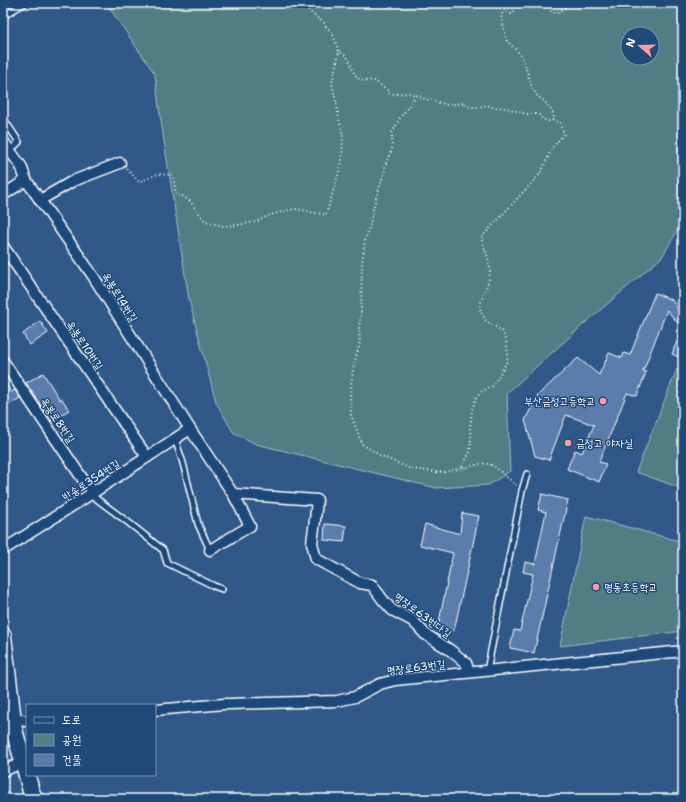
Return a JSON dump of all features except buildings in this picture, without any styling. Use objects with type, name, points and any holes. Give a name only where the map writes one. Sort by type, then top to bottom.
[{"type":"main road","points":[[3,636],[20,720],[14,730],[26,771]]},
{"type":"main road","points":[[27,776],[31,792],[35,799]]},
{"type":"street","name":"옥봉로14번길","points":[[3,141],[21,166],[26,180],[93,276],[190,429]]},
{"type":"street","points":[[40,200],[73,181],[120,163]]},
{"type":"street","points":[[3,195],[26,180]]},
{"type":"street","name":"옥봉로10번길","points":[[3,246],[147,457]]},
{"type":"street","name":"옥봉로8번길","points":[[3,361],[84,481],[94,492]]},
{"type":"street","points":[[190,429],[233,494],[250,526],[210,550]]},
{"type":"street","name":"반송로354번길","points":[[3,550],[190,429]]},
{"type":"street","name":"명장로63번다길","points":[[233,494],[317,500],[312,543],[316,559],[360,583],[372,586],[392,610],[413,621],[425,634],[466,663],[469,672]]},
{"type":"street","name":"명장로63번길","points":[[156,710],[224,704],[337,701],[355,697],[380,684],[395,680],[683,651]]},
{"type":"street","points":[[3,772],[26,771]]},
{"type":"lane","points":[[3,16],[25,3]]},
{"type":"lane","points":[[3,118],[19,142],[10,151]]},
{"type":"lane","points":[[175,439],[183,463],[198,524],[210,550]]},
{"type":"lane","points":[[487,671],[522,491],[527,474]]},
{"type":"lane","points":[[94,492],[94,497],[163,550],[167,563],[222,589]]},
{"type":"path","points":[[120,163],[139,182],[158,174],[173,175],[176,195],[182,196],[189,200],[205,221],[223,226],[256,222],[270,215],[298,209],[326,215],[342,162],[343,135],[332,83],[339,52],[332,32],[324,23],[311,13],[304,3]]},
{"type":"path","points":[[516,3],[514,11],[511,14],[504,10],[501,16],[507,42],[522,56],[532,87],[537,96],[544,101],[552,111],[554,116],[553,120]]},
{"type":"path","points":[[548,3],[552,12],[556,13],[574,3]]},
{"type":"path","points":[[339,52],[347,56],[354,74],[358,78],[363,81],[372,80],[387,90],[388,93],[408,93],[427,100],[430,99],[448,105],[464,103],[471,107],[486,105],[507,108],[526,114],[536,114],[540,115],[542,119],[549,121],[553,120],[560,123],[564,134],[552,148],[539,175],[481,238],[489,261],[490,269],[489,280],[481,301],[480,309],[485,320],[502,331],[506,340],[508,356],[506,363],[493,386],[482,391],[477,396],[472,410],[470,452],[462,468]]},
{"type":"path","points":[[416,95],[400,118],[392,134],[392,149],[386,163],[365,240],[362,263],[362,306],[359,328],[360,342],[353,369],[350,396],[351,415],[362,444],[381,456],[411,469],[436,472],[445,472],[485,463],[494,466],[522,491]]},
{"type":"green space","points":[[106,3],[683,3],[683,146],[678,147],[680,226],[662,257],[507,393],[510,471],[489,485],[436,488],[256,444],[233,432],[216,402],[189,300],[155,74]]},
{"type":"green space","points":[[677,369],[683,371],[683,489],[636,472]]},
{"type":"green space","points":[[586,516],[683,542],[683,631],[560,646]]},
{"type":"place","name":"부산금정고등학교","points":[[603,401]]},
{"type":"place","name":"금정고 야자실","points":[[568,443]]},
{"type":"place","name":"명동초등학교","points":[[596,587]]}]
